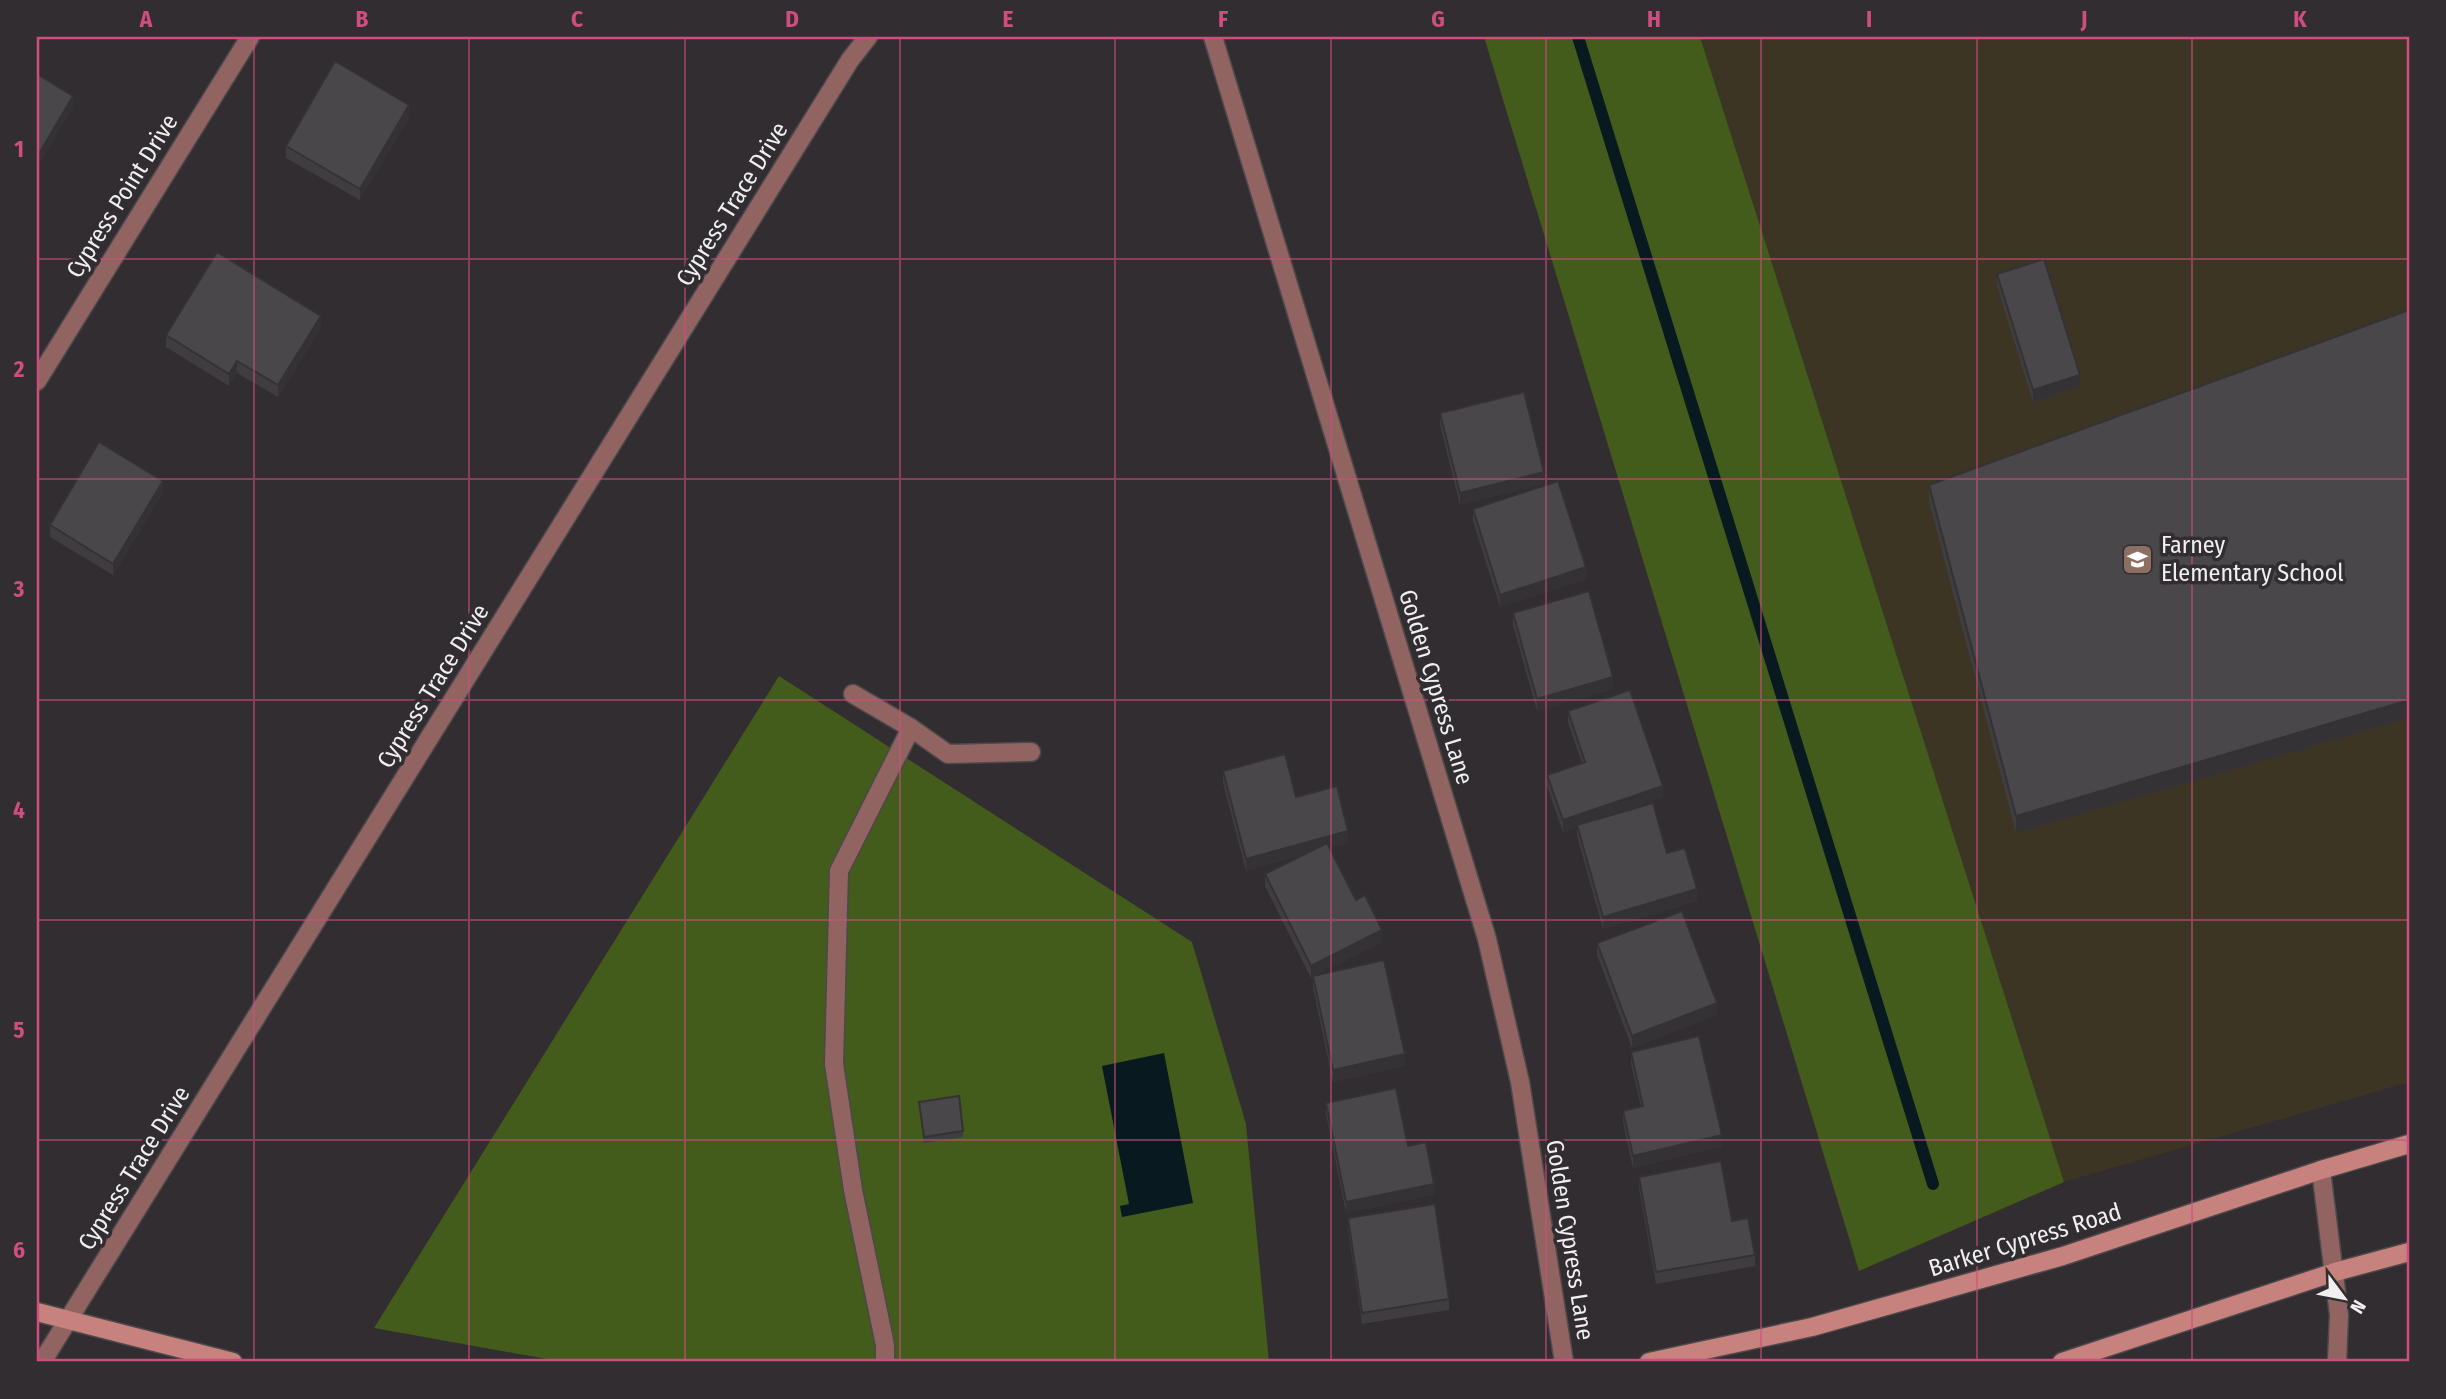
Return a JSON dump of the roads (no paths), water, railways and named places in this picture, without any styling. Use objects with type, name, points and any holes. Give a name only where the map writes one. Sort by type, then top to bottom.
[{"type":"main road","name":"Barker Cypress Road","points":[[1649,1362],[1812,1327],[2023,1268],[2409,1143]]},
{"type":"main road","points":[[2062,1362],[2335,1272],[2409,1252]]},
{"type":"main road","points":[[37,1312],[233,1362]]},
{"type":"street","name":"Cypress Point Drive","points":[[37,381],[250,37]]},
{"type":"street","name":"Cypress Trace Drive","points":[[42,1362],[850,60],[867,37]]},
{"type":"street","name":"Golden Cypress Lane","points":[[1213,37],[1487,939],[1520,1082],[1564,1362]]},
{"type":"street","points":[[853,694],[911,728],[948,754],[1031,752]]},
{"type":"street","points":[[885,1362],[885,1345],[853,1190],[834,1063],[839,871],[911,728]]},
{"type":"street","points":[[2321,1170],[2339,1315],[2337,1362]]},
{"type":"waterway","points":[[1578,37],[1933,1184]]},
{"type":"place","name":"Farney Elementary School","points":[[2138,559]]}]
